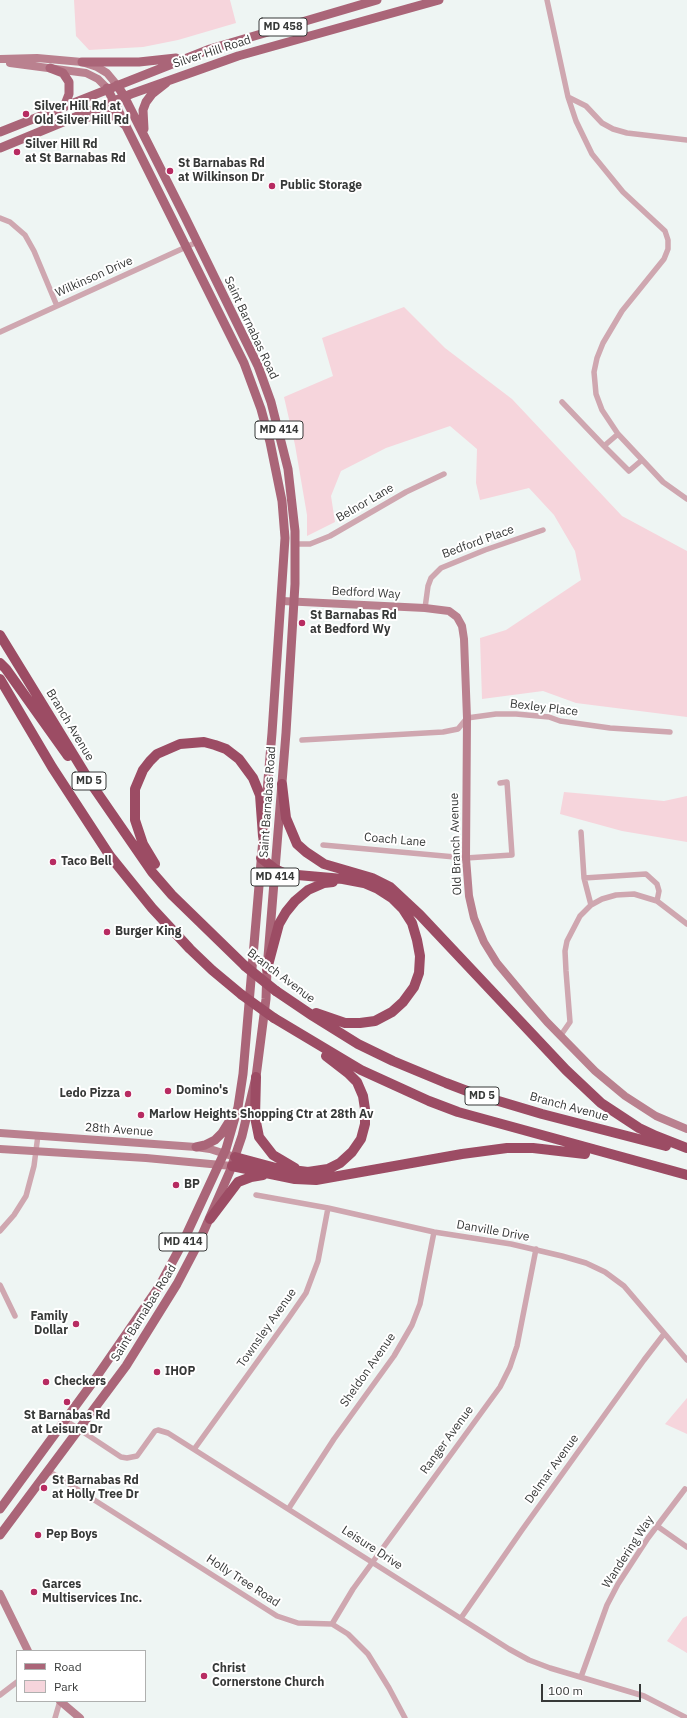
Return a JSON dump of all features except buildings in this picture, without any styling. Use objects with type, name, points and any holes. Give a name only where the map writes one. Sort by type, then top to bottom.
[{"type":"highway","name":"Branch Avenue","points":[[0,635],[92,785],[152,872],[172,895],[245,966],[276,991],[358,1044],[393,1061],[446,1083],[475,1094],[542,1114],[687,1151]]},
{"type":"highway","points":[[0,663],[6,669],[59,745],[92,785]]},
{"type":"highway","name":"MD 5","points":[[0,679],[91,828],[126,877],[190,949],[242,995],[291,1029],[361,1070],[429,1101],[458,1112],[687,1175]]},
{"type":"highway","points":[[0,689],[30,729]]},
{"type":"highway","points":[[193,915],[186,902],[150,857],[142,844],[136,826],[134,806],[135,789],[143,770],[150,761],[157,754],[185,743],[204,742],[226,749],[239,759],[253,778],[260,795],[263,836]]},
{"type":"highway","points":[[282,784],[286,818],[297,844],[324,864],[372,878],[390,887],[420,915],[566,1070],[601,1103],[639,1128],[687,1148]]},
{"type":"highway","points":[[261,858],[275,869],[286,874],[364,883],[378,889],[392,898],[403,909],[412,923],[417,940],[420,956],[419,973],[414,987],[403,1002],[392,1012],[375,1021],[360,1024],[345,1023],[292,1002]]},
{"type":"highway","points":[[267,969],[279,924],[295,901],[308,890],[324,883],[351,881]]},
{"type":"highway","points":[[234,1162],[308,1172],[328,1169],[340,1163],[352,1152],[361,1139],[365,1124],[365,1109],[363,1096],[357,1082],[348,1073],[291,1029]]},
{"type":"highway","points":[[256,1077],[255,1117],[259,1137],[273,1155],[293,1167],[308,1172]]},
{"type":"highway","points":[[234,1162],[270,1174],[316,1180],[462,1154],[507,1148],[533,1148],[568,1151],[662,1169]]},
{"type":"highway","points":[[210,1219],[238,1182],[250,1177],[270,1174]]},
{"type":"main road","name":"Silver Hill Road","points":[[0,132],[190,56],[315,17],[377,0]]},
{"type":"main road","name":"Silver Hill Road","points":[[0,148],[124,96],[238,56],[439,0]]},
{"type":"main road","points":[[82,62],[139,62],[190,56]]},
{"type":"main road","points":[[50,68],[63,73],[69,82],[68,94],[64,107]]},
{"type":"main road","points":[[146,140],[142,120],[142,110],[152,94],[173,78]]},
{"type":"main road","name":"Saint Barnabas Road","points":[[0,1535],[126,1366],[187,1266],[210,1219],[234,1162],[256,1077],[266,999],[294,601],[294,515],[288,469],[271,402],[254,356],[198,242],[117,85]]},
{"type":"main road","name":"Saint Barnabas Road","points":[[0,1509],[112,1356],[160,1285],[182,1244],[224,1153],[238,1107],[243,1074],[282,601],[285,554],[284,524],[270,442],[261,409],[244,363],[107,88]]},
{"type":"main road","points":[[63,122],[78,122],[91,116],[107,114],[114,116],[128,129]]},
{"type":"main road","points":[[196,1147],[205,1145],[215,1140],[222,1133],[238,1107]]},
{"type":"street","points":[[547,0],[568,97],[576,121],[592,154],[623,192],[661,228],[668,240],[668,249],[664,259],[622,311],[602,343],[594,372],[596,394],[602,410],[618,434],[664,482],[687,499]]},
{"type":"street","name":"MD 414","points":[[0,60],[37,58],[82,62],[98,67],[107,73],[117,85]]},
{"type":"street","name":"MD 414","points":[[0,60],[86,73],[98,79],[107,88]]},
{"type":"street","points":[[568,97],[586,106],[602,122],[613,128],[627,133],[687,140]]},
{"type":"street","points":[[0,218],[10,222],[25,234],[34,251],[57,306]]},
{"type":"street","name":"Wilkinson Drive","points":[[0,332],[198,242]]},
{"type":"street","points":[[562,402],[629,471],[642,460]]},
{"type":"street","points":[[604,446],[618,434]]},
{"type":"street","name":"Belnor Lane","points":[[295,544],[310,544],[330,536],[406,492],[444,474]]},
{"type":"street","name":"Bedford Place","points":[[425,608],[428,586],[431,578],[441,568],[485,550],[543,530]]},
{"type":"street","name":"Bedford Way","points":[[282,601],[425,608],[449,611]]},
{"type":"street","name":"Old Branch Avenue","points":[[449,611],[457,617],[462,626],[467,718],[466,858],[469,896],[474,918],[484,942],[497,963],[547,1022],[595,1071],[625,1096],[656,1116],[687,1129]]},
{"type":"street","name":"Bexley Place","points":[[467,718],[516,714],[610,728],[670,732]]},
{"type":"street","points":[[302,740],[443,732],[458,729],[467,718]]},
{"type":"street","name":"Coach Lane","points":[[323,845],[466,858],[512,855],[508,782],[500,783]]},
{"type":"street","points":[[581,832],[584,878],[591,905]]},
{"type":"street","points":[[584,878],[646,874],[657,884],[659,891],[657,900]]},
{"type":"street","points":[[561,1035],[570,1022],[565,950],[567,941],[580,916],[591,905],[602,899],[624,894],[640,895],[657,900],[687,924]]},
{"type":"street","name":"28th Avenue","points":[[0,1133],[196,1147],[224,1153],[234,1162]]},
{"type":"street","points":[[0,1231],[14,1215],[26,1196],[38,1135]]},
{"type":"street","points":[[0,1149],[220,1164],[234,1162]]},
{"type":"street","name":"Danville Drive","points":[[256,1195],[328,1208],[434,1232],[536,1250],[586,1263],[605,1272],[624,1286],[687,1360]]},
{"type":"street","name":"Townsley Avenue","points":[[195,1448],[306,1293],[318,1260],[328,1208]]},
{"type":"street","name":"Sheldon Avenue","points":[[289,1508],[338,1433],[390,1362],[412,1325],[420,1304],[434,1232]]},
{"type":"street","name":"Ranger Avenue","points":[[332,1624],[348,1596],[500,1387],[510,1367],[517,1346],[536,1250]]},
{"type":"street","points":[[0,1285],[15,1316]]},
{"type":"street","name":"Delmar Avenue","points":[[461,1618],[522,1530],[664,1334]]},
{"type":"street","name":"Leisure Drive","points":[[66,1420],[121,1457],[127,1458],[137,1456],[151,1434],[158,1430],[168,1432],[509,1649],[550,1668],[644,1696],[687,1718]]},
{"type":"street","name":"Holly Tree Road","points":[[47,1470],[277,1616],[298,1623],[332,1624]]},
{"type":"street","name":"Wandering Way","points":[[582,1677],[610,1598],[657,1526],[685,1489]]},
{"type":"street","points":[[657,1526],[687,1548]]},
{"type":"street","points":[[0,1594],[28,1650]]},
{"type":"street","points":[[332,1624],[356,1641],[368,1654],[405,1718]]},
{"type":"street","points":[[0,1695],[16,1683]]},
{"type":"street","points":[[55,1718],[60,1702]]},
{"type":"street","points":[[61,1702],[80,1718]]},
{"type":"green space","points":[[74,0],[230,0],[236,23],[178,40],[143,47],[89,50],[76,36]]},
{"type":"green space","points":[[404,307],[445,348],[512,399],[622,516],[687,551],[687,717],[576,703],[543,691],[482,699],[480,638],[506,630],[581,580],[575,551],[554,515],[529,488],[480,500],[476,483],[477,449],[450,426],[386,448],[341,471],[331,496],[335,522],[307,536],[307,515],[295,445],[284,397],[333,376],[322,338]]},
{"type":"green space","points":[[564,792],[664,801],[687,796],[687,842],[622,831],[560,814]]},
{"type":"green space","points":[[687,1398],[687,1434],[665,1424]]},
{"type":"green space","points":[[687,1616],[687,1653],[667,1641],[683,1618]]},
{"type":"place","name":"Silver Hill Rd at Old Silver Hill Rd","points":[[26,114]]},
{"type":"place","name":"Silver Hill Rd at St Barnabas Rd","points":[[17,152]]},
{"type":"place","name":"St Barnabas Rd at Wilkinson Dr","points":[[170,171]]},
{"type":"place","name":"Public Storage","points":[[272,186]]},
{"type":"place","name":"St Barnabas Rd at Bedford Wy","points":[[302,623]]},
{"type":"place","name":"Taco Bell","points":[[53,862]]},
{"type":"place","name":"Burger King","points":[[107,932]]},
{"type":"place","name":"Domino's","points":[[168,1091]]},
{"type":"place","name":"Ledo Pizza","points":[[128,1094]]},
{"type":"place","name":"Marlow Heights Shopping Ctr at 28th Av","points":[[141,1115]]},
{"type":"place","name":"BP","points":[[176,1185]]},
{"type":"place","name":"Family Dollar","points":[[76,1324]]},
{"type":"place","name":"IHOP","points":[[157,1372]]},
{"type":"place","name":"Checkers","points":[[46,1382]]},
{"type":"place","name":"St Barnabas Rd at Leisure Dr","points":[[67,1402]]},
{"type":"place","name":"St Barnabas Rd at Holly Tree Dr","points":[[44,1488]]},
{"type":"place","name":"Pep Boys","points":[[38,1535]]},
{"type":"place","name":"Garces Multiservices Inc.","points":[[34,1592]]},
{"type":"place","name":"Christ Cornerstone Church","points":[[204,1676]]}]
